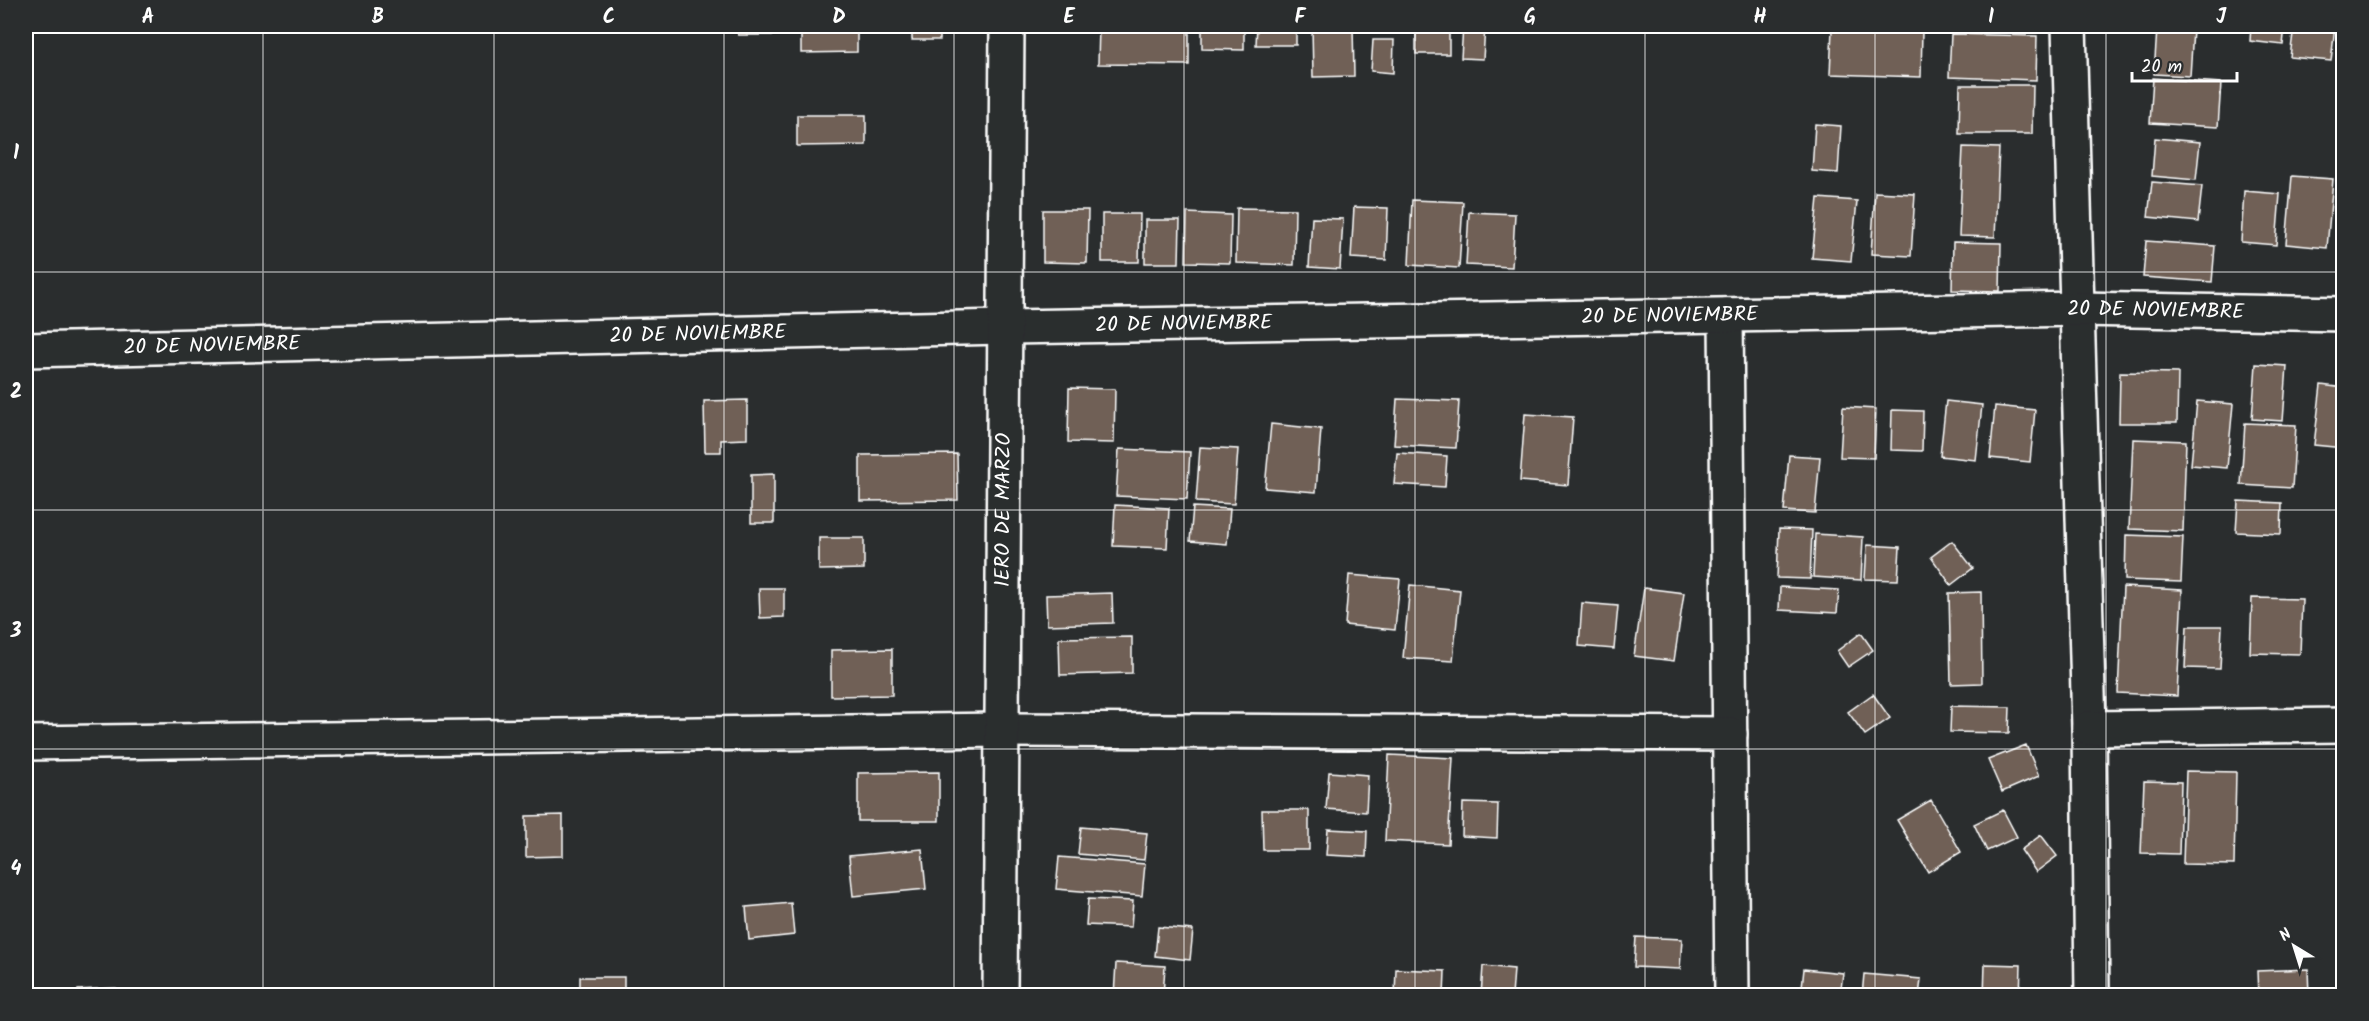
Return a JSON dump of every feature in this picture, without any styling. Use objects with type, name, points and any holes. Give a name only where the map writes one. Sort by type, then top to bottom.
[{"type":"street","name":"1ERO DE MARZO","points":[[1000,996],[1006,26]]},
{"type":"street","points":[[2069,26],[2089,728],[2092,996]]},
{"type":"street","name":"20 DE NOVIEMBRE","points":[[26,350],[1004,327],[2078,309],[2343,314]]},
{"type":"street","points":[[1726,315],[1732,996]]},
{"type":"street","points":[[2089,728],[2343,725]]},
{"type":"street","points":[[26,743],[1002,730],[1730,734]]},
{"type":"building","points":[[737,26],[785,26],[785,35],[738,35]]},
{"type":"building","points":[[801,26],[857,26],[857,52],[801,53]]},
{"type":"building","points":[[912,26],[940,26],[940,40],[912,40]]},
{"type":"building","points":[[1099,26],[1189,26],[1189,65],[1098,64]]},
{"type":"building","points":[[1202,26],[1244,26],[1244,50],[1202,49]]},
{"type":"building","points":[[1257,26],[1296,26],[1296,45],[1256,45]]},
{"type":"building","points":[[1312,26],[1353,26],[1354,76],[1313,77]]},
{"type":"building","points":[[1416,26],[1449,26],[1449,54],[1416,54]]},
{"type":"building","points":[[1463,26],[1485,26],[1483,59],[1461,58]]},
{"type":"building","points":[[1942,26],[2003,26],[2003,29]]},
{"type":"building","points":[[2251,26],[2285,26],[2283,45],[2250,41]]},
{"type":"building","points":[[2294,26],[2335,26],[2331,61],[2290,57]]},
{"type":"building","points":[[1832,29],[1922,31],[1921,77],[1830,74]]},
{"type":"building","points":[[2157,29],[2193,30],[2190,76],[2154,74]]},
{"type":"building","points":[[1951,34],[2037,36],[2036,80],[1949,77]]},
{"type":"building","points":[[1373,40],[1394,40],[1393,73],[1371,71]]},
{"type":"building","points":[[2153,78],[2221,83],[2218,127],[2150,123]]},
{"type":"building","points":[[1960,85],[2033,85],[2032,134],[1959,134]]},
{"type":"building","points":[[797,115],[866,115],[866,145],[797,146]]},
{"type":"building","points":[[1815,124],[1841,126],[1838,173],[1812,171]]},
{"type":"building","points":[[2155,138],[2200,142],[2196,180],[2152,176]]},
{"type":"building","points":[[1963,147],[1999,148],[1995,237],[1959,236]]},
{"type":"building","points":[[2292,176],[2333,179],[2327,248],[2286,244]]},
{"type":"building","points":[[2342,181],[2344,181],[2344,249],[2338,249]]},
{"type":"building","points":[[2152,182],[2202,186],[2198,222],[2148,217]]},
{"type":"building","points":[[2244,191],[2280,194],[2276,245],[2241,242]]},
{"type":"building","points":[[1875,192],[1915,194],[1911,256],[1871,254]]},
{"type":"building","points":[[1818,198],[1857,201],[1851,261],[1812,258]]},
{"type":"building","points":[[1412,200],[1463,202],[1459,268],[1409,265]]},
{"type":"building","points":[[1354,207],[1388,208],[1386,260],[1351,258]]},
{"type":"building","points":[[1237,208],[1295,209],[1294,265],[1236,263]]},
{"type":"building","points":[[1043,210],[1088,210],[1087,263],[1043,262]]},
{"type":"building","points":[[1469,212],[1515,214],[1512,267],[1466,265]]},
{"type":"building","points":[[1187,213],[1231,215],[1230,263],[1186,262]]},
{"type":"building","points":[[1102,214],[1140,214],[1139,262],[1102,262]]},
{"type":"building","points":[[1312,218],[1343,219],[1340,269],[1309,267]]},
{"type":"building","points":[[1145,220],[1180,220],[1179,263],[1145,263]]},
{"type":"building","points":[[2146,241],[2215,246],[2212,282],[2143,277]]},
{"type":"building","points":[[1953,242],[2001,243],[2000,291],[1952,290]]},
{"type":"building","points":[[2256,364],[2287,366],[2283,421],[2252,419]]},
{"type":"building","points":[[2120,372],[2178,373],[2177,423],[2119,423]]},
{"type":"building","points":[[2321,385],[2344,388],[2344,448],[2314,445]]},
{"type":"building","points":[[1069,388],[1115,389],[1114,443],[1068,442]]},
{"type":"building","points":[[1397,399],[1459,401],[1456,448],[1394,445]]},
{"type":"building","points":[[747,400],[747,439],[721,440],[721,452],[705,452],[704,401]]},
{"type":"building","points":[[1946,401],[1982,405],[1976,460],[1940,456]]},
{"type":"building","points":[[2197,401],[2233,404],[2227,468],[2191,465]]},
{"type":"building","points":[[1995,406],[2035,410],[2030,462],[1990,458]]},
{"type":"building","points":[[1843,407],[1876,409],[1874,458],[1840,457]]},
{"type":"building","points":[[1892,410],[1923,411],[1922,451],[1891,450]]},
{"type":"building","points":[[1525,414],[1573,417],[1568,485],[1520,481]]},
{"type":"building","points":[[2245,423],[2296,425],[2292,488],[2241,485]]},
{"type":"building","points":[[1271,424],[1321,429],[1316,492],[1265,488]]},
{"type":"building","points":[[2133,439],[2186,441],[2183,531],[2129,529]]},
{"type":"building","points":[[1200,447],[1238,449],[1234,504],[1196,502]]},
{"type":"building","points":[[1119,449],[1190,452],[1187,499],[1116,496]]},
{"type":"building","points":[[1397,453],[1447,456],[1445,487],[1394,484]]},
{"type":"building","points":[[957,454],[958,500],[860,501],[860,455]]},
{"type":"building","points":[[1789,455],[1820,457],[1815,513],[1784,511]]},
{"type":"building","points":[[774,474],[774,523],[751,523],[751,475]]},
{"type":"building","points":[[2238,501],[2282,503],[2281,534],[2236,532]]},
{"type":"building","points":[[1115,505],[1169,508],[1167,548],[1113,546]]},
{"type":"building","points":[[1193,507],[1230,509],[1227,544],[1190,541]]},
{"type":"building","points":[[1779,529],[1812,530],[1810,579],[1777,578]]},
{"type":"building","points":[[1815,534],[1863,537],[1861,580],[1813,577]]},
{"type":"building","points":[[2126,535],[2183,537],[2181,582],[2125,580]]},
{"type":"building","points":[[819,538],[864,538],[864,569],[819,570]]},
{"type":"building","points":[[1952,541],[1973,568],[1951,585],[1931,557]]},
{"type":"building","points":[[1867,545],[1900,547],[1898,580],[1865,579]]},
{"type":"building","points":[[1349,575],[1400,579],[1395,630],[1345,625]]},
{"type":"building","points":[[1410,585],[1460,590],[1453,661],[1403,658]]},
{"type":"building","points":[[1780,587],[1839,590],[1837,613],[1779,610]]},
{"type":"building","points":[[2123,587],[2182,590],[2177,696],[2118,693]]},
{"type":"building","points":[[759,588],[784,588],[784,617],[760,618]]},
{"type":"building","points":[[1644,588],[1684,593],[1674,661],[1634,656]]},
{"type":"building","points":[[1981,592],[1982,683],[1951,684],[1949,593]]},
{"type":"building","points":[[1112,593],[1113,623],[1047,625],[1046,595]]},
{"type":"building","points":[[2252,598],[2302,599],[2300,654],[2250,653]]},
{"type":"building","points":[[1582,603],[1618,606],[1614,649],[1579,646]]},
{"type":"building","points":[[2187,626],[2222,626],[2220,669],[2185,668]]},
{"type":"building","points":[[1861,633],[1873,650],[1848,667],[1837,651]]},
{"type":"building","points":[[1132,637],[1132,673],[1060,675],[1059,638]]},
{"type":"building","points":[[892,649],[892,695],[831,696],[831,650]]},
{"type":"building","points":[[1873,694],[1890,718],[1865,735],[1848,712]]},
{"type":"building","points":[[1951,706],[2010,707],[2009,733],[1950,732]]},
{"type":"building","points":[[2026,745],[2039,776],[2002,792],[1988,760]]},
{"type":"building","points":[[1389,755],[1453,758],[1448,844],[1385,841]]},
{"type":"building","points":[[2186,771],[2236,772],[2234,865],[2183,864]]},
{"type":"building","points":[[939,772],[939,821],[858,821],[858,773]]},
{"type":"building","points":[[1329,772],[1368,775],[1366,812],[1326,809]]},
{"type":"building","points":[[2144,781],[2181,782],[2179,854],[2141,853]]},
{"type":"building","points":[[1931,800],[1961,852],[1928,872],[1897,820]]},
{"type":"building","points":[[1463,803],[1498,804],[1497,838],[1462,836]]},
{"type":"building","points":[[1262,810],[1309,810],[1309,850],[1263,850]]},
{"type":"building","points":[[2003,810],[2017,837],[1987,851],[1974,824]]},
{"type":"building","points":[[563,815],[563,856],[526,857],[526,816]]},
{"type":"building","points":[[1081,827],[1147,833],[1144,860],[1078,854]]},
{"type":"building","points":[[1328,829],[1367,831],[1366,857],[1326,855]]},
{"type":"building","points":[[2041,835],[2057,856],[2036,872],[2021,850]]},
{"type":"building","points":[[922,849],[926,889],[853,896],[849,856]]},
{"type":"building","points":[[1059,857],[1145,864],[1142,896],[1056,889]]},
{"type":"building","points":[[1088,899],[1133,901],[1131,927],[1086,925]]},
{"type":"building","points":[[791,903],[794,935],[749,940],[746,907]]},
{"type":"building","points":[[1158,927],[1193,930],[1190,960],[1155,956]]},
{"type":"building","points":[[1636,937],[1682,939],[1680,969],[1634,967]]},
{"type":"building","points":[[1116,963],[1165,966],[1163,996],[1114,996]]},
{"type":"building","points":[[1985,964],[2021,965],[2020,996],[1984,996]]},
{"type":"building","points":[[1483,966],[1514,969],[1512,996],[1481,996]]},
{"type":"building","points":[[1396,969],[1445,971],[1444,996],[1395,996]]},
{"type":"building","points":[[1804,969],[1843,973],[1840,996],[1801,996]]},
{"type":"building","points":[[2308,969],[2309,996],[2258,996],[2257,971]]},
{"type":"building","points":[[1864,974],[1921,979],[1919,996],[1862,996]]},
{"type":"building","points":[[580,977],[624,977],[624,996],[580,996]]},
{"type":"building","points":[[116,988],[117,996],[78,996],[78,990]]},
{"type":"building","points":[[847,990],[847,996],[814,996],[813,993]]}]
